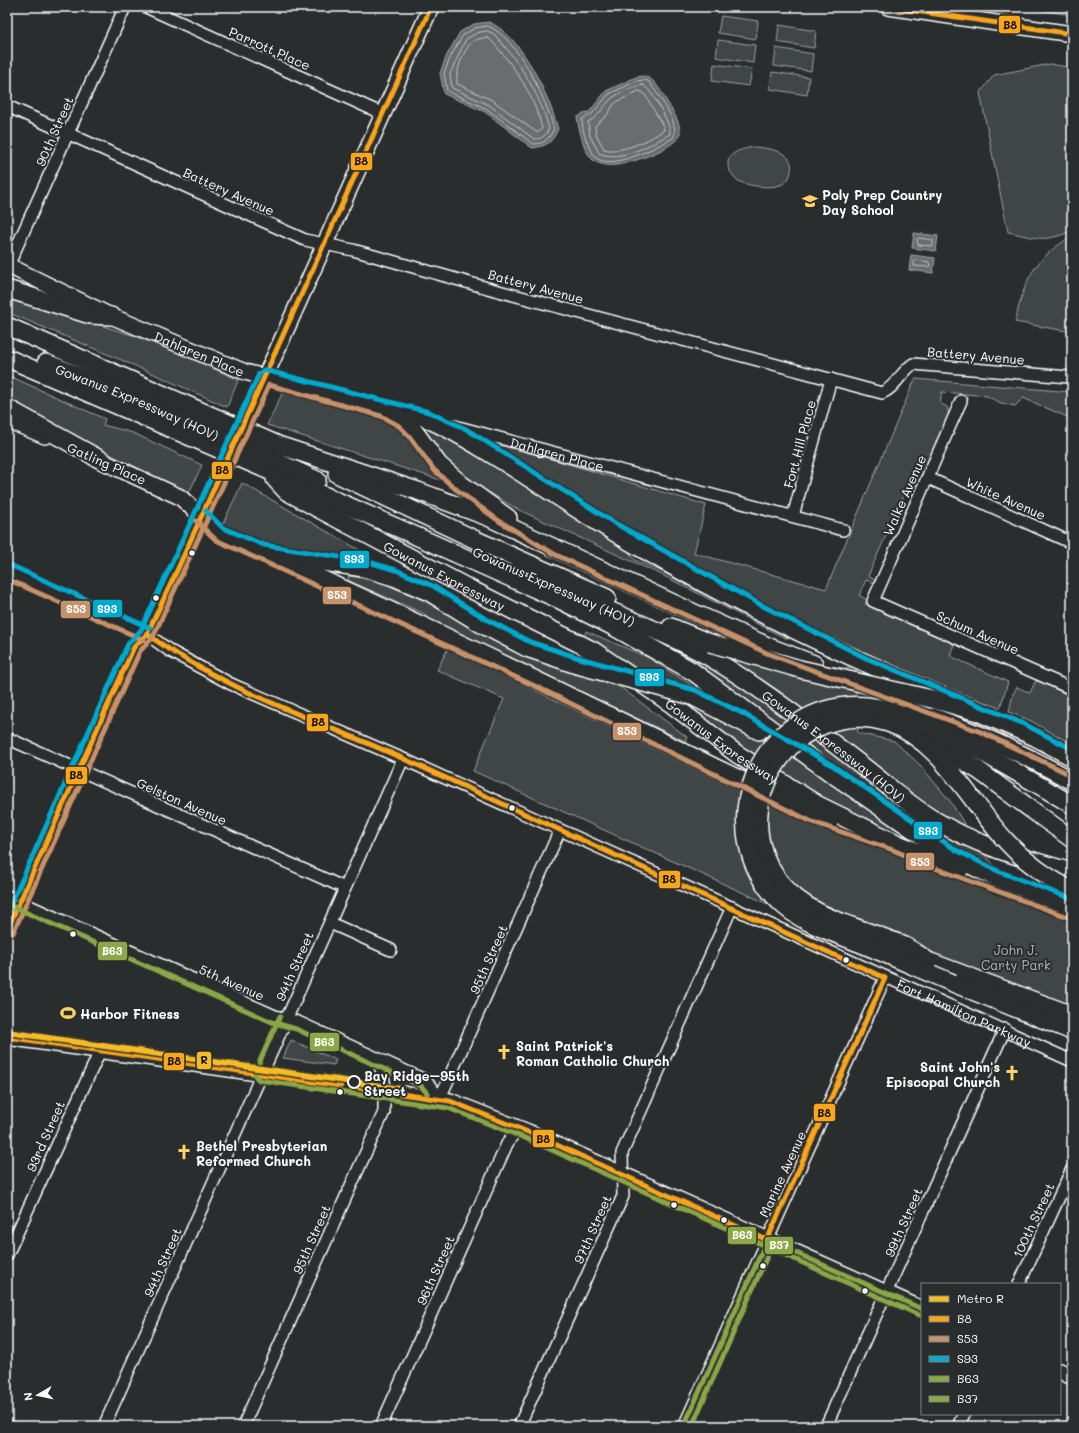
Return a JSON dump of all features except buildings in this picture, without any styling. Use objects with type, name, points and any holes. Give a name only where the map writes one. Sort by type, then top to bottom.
[{"type":"highway","points":[[7,289],[90,315],[112,316]]},
{"type":"highway","points":[[7,326],[267,440],[476,540],[710,642],[793,668],[936,700],[978,712]]},
{"type":"highway","name":"Gowanus Expressway (HOV)","points":[[7,349],[134,397],[633,621],[715,661],[760,690],[930,818],[966,837],[998,851],[1072,872]]},
{"type":"highway","name":"Gowanus Expressway","points":[[7,358],[265,469],[558,599],[638,639],[692,671],[720,690],[828,771],[952,856],[995,877],[1072,906]]},
{"type":"highway","points":[[7,408],[103,461]]},
{"type":"highway","points":[[384,409],[403,420],[414,431],[439,464],[462,485],[503,515],[557,548]]},
{"type":"highway","points":[[427,419],[463,435],[638,546],[822,644],[884,673],[1029,734],[1072,757]]},
{"type":"highway","points":[[267,440],[488,517],[704,618],[772,648],[814,664]]},
{"type":"highway","name":"Gowanus Expressway","points":[[265,469],[286,491],[472,590],[594,651],[670,703],[737,754],[818,805],[934,860],[1072,911]]},
{"type":"highway","points":[[200,516],[219,534],[262,552],[540,680],[664,743],[813,815],[896,843]]},
{"type":"highway","points":[[262,552],[364,568],[394,577],[429,592],[483,625],[528,648],[574,664],[692,696],[738,718],[828,771]]},
{"type":"highway","points":[[953,983],[891,961],[814,930],[789,916],[768,897],[756,880],[747,862],[741,840],[740,810],[743,789],[756,759],[768,741],[799,716],[834,703],[867,700],[892,704],[966,728],[1015,750],[1072,781]]},
{"type":"highway","points":[[1072,805],[947,734],[901,714],[877,707],[845,707],[814,715],[787,731],[767,752],[757,770],[750,788],[745,819],[747,839],[752,858],[761,878],[772,893],[791,911],[815,925],[1072,1031]]},
{"type":"highway","points":[[1072,839],[955,754],[894,719],[864,713],[844,714],[815,723],[782,746],[767,766],[761,779],[753,807],[755,841],[759,855],[768,874],[790,900],[813,915],[895,949],[928,960],[1072,1015]]},
{"type":"highway","points":[[928,960],[906,947],[810,907],[787,890],[767,861],[758,826],[759,806],[766,781],[776,764],[787,750],[797,741],[818,728],[844,720],[866,719],[889,724],[913,736],[933,753],[966,790],[1007,842],[1043,874],[1072,890]]},
{"type":"main road","points":[[147,634],[208,498],[262,384],[431,7]]},
{"type":"main road","points":[[888,7],[1072,34]]},
{"type":"main road","name":"Dahlgren Place","points":[[8,265],[112,316],[245,372],[262,384],[427,419]]},
{"type":"main road","name":"Gatling Place","points":[[7,420],[103,461],[180,497],[200,516]]},
{"type":"main road","name":"Fort Hamilton Parkway","points":[[7,571],[147,634]]},
{"type":"main road","points":[[7,1037],[385,1092],[450,1100],[518,1127],[921,1309]]},
{"type":"main road","points":[[1061,1372],[1072,1377]]},
{"type":"street","name":"90th Street","points":[[8,265],[124,7]]},
{"type":"street","name":"Parrott Place","points":[[146,7],[383,114]]},
{"type":"street","name":"Battery Avenue","points":[[7,106],[305,240],[325,243],[882,393],[890,390],[906,369],[913,364],[1068,377]]},
{"type":"street","name":"Fort Hill Place","points":[[794,516],[831,379]]},
{"type":"street","name":"Walke Avenue","points":[[872,601],[961,401]]},
{"type":"street","name":"Dahlgren Place","points":[[427,419],[843,530]]},
{"type":"street","name":"White Avenue","points":[[928,478],[1072,543]]},
{"type":"street","name":"Schum Avenue","points":[[872,601],[1072,689]]},
{"type":"street","name":"Fort Hamilton Parkway","points":[[147,634],[170,651],[231,684],[403,759],[732,907],[885,978],[1005,1029],[1072,1061]]},
{"type":"street","points":[[7,930],[134,647],[147,634]]},
{"type":"street","name":"Gelston Avenue","points":[[7,738],[345,888]]},
{"type":"street","name":"94th Street","points":[[104,1426],[403,759]]},
{"type":"street","name":"95th Street","points":[[440,1098],[560,830]]},
{"type":"street","name":"5th Avenue","points":[[7,896],[275,1016],[298,1022],[425,1080],[440,1098]]},
{"type":"street","name":"97th Street","points":[[519,1426],[623,1196],[622,1153],[732,907]]},
{"type":"street","points":[[330,922],[391,950]]},
{"type":"street","name":"Marine Avenue","points":[[684,1426],[885,978]]},
{"type":"street","name":"99th Street","points":[[826,1426],[1005,1029]]},
{"type":"street","name":"93rd Street","points":[[7,1255],[100,1051]]},
{"type":"street","name":"95th Street","points":[[243,1426],[384,1112],[385,1092],[378,1059]]},
{"type":"street","name":"96th Street","points":[[381,1426],[507,1144],[518,1127]]},
{"type":"street","name":"100th Street","points":[[1019,1283],[1072,1169]]},
{"type":"street","points":[[958,1426],[964,1415]]},
{"type":"green space","points":[[1018,7],[1072,7],[1072,15]]},
{"type":"green space","points":[[721,16],[758,21],[756,39],[718,33]]},
{"type":"green space","points":[[779,25],[816,31],[814,48],[777,42]]},
{"type":"green space","points":[[718,40],[755,45],[753,63],[716,57]]},
{"type":"green space","points":[[776,48],[813,54],[811,71],[774,66]]},
{"type":"green space","points":[[714,64],[752,69],[749,86],[712,81]]},
{"type":"green space","points":[[1050,64],[1072,68],[1072,231],[1054,237],[1040,238],[1008,232],[980,93],[994,75]]},
{"type":"green space","points":[[772,72],[809,77],[807,95],[770,89]]},
{"type":"green space","points":[[756,147],[780,152],[789,159],[791,171],[786,182],[771,187],[749,185],[740,182],[734,177],[728,165],[731,156],[740,150]]},
{"type":"green space","points":[[1072,236],[1072,332],[1015,322],[1027,282],[1039,262],[1048,253]]},
{"type":"green space","points":[[7,296],[135,336],[183,355],[239,380],[227,407],[145,370],[7,312]]},
{"type":"green space","points":[[7,375],[105,419],[103,425],[133,433],[202,465],[189,493],[7,404]]},
{"type":"green space","points":[[915,379],[1072,392],[1072,419],[1023,398],[1015,406],[1001,403],[987,396],[942,392],[940,403],[947,407],[949,415],[917,488],[909,484],[868,576],[875,580],[874,583],[866,580],[859,595],[867,600],[865,604],[954,644],[950,656],[1008,682],[1000,708],[945,687],[895,672],[820,638],[644,541],[596,509],[498,452],[487,440],[706,505],[694,553],[826,589]]},
{"type":"green space","points":[[283,392],[389,421],[406,429],[447,482],[267,425]]},
{"type":"green space","points":[[417,421],[453,435],[621,542],[635,560],[681,580],[790,638],[785,638],[664,576],[519,510],[473,483],[448,463]]},
{"type":"green space","points":[[242,483],[370,556],[370,562],[268,544],[221,528]]},
{"type":"green space","points":[[351,576],[380,582],[423,600],[472,629],[532,659],[567,671],[616,684],[687,737],[685,741],[424,618],[425,614],[349,581],[348,577]]},
{"type":"green space","name":"John J. Carty Park","points":[[586,631],[649,658],[696,688],[712,654],[855,669],[858,733],[894,741],[920,765],[950,801],[978,846],[991,862],[1028,898],[1072,917],[1072,1041],[473,771],[504,699],[437,670],[449,646],[812,819],[855,836],[867,822],[789,782],[584,639]]},
{"type":"green space","points":[[1039,681],[1072,697],[1072,744],[1029,720],[1009,712],[1013,694],[1017,687],[1030,693],[1035,682]]},
{"type":"green space","points":[[291,1040],[336,1060],[334,1065],[283,1058]]},
{"type":"water","points":[[489,22],[501,29],[523,53],[541,84],[558,129],[554,138],[545,145],[532,148],[485,112],[444,94],[440,73],[447,55],[460,32],[474,24]]},
{"type":"water","points":[[636,77],[648,77],[657,85],[675,116],[680,129],[677,139],[653,154],[632,161],[617,165],[595,162],[587,152],[577,118],[583,113],[589,112],[606,91]]},
{"type":"water","points":[[914,233],[938,236],[936,251],[912,248]]},
{"type":"water","points":[[911,255],[935,258],[933,273],[909,270]]},
{"type":"tunnel","points":[[928,705],[1016,739],[1072,768]]},
{"type":"metro line","name":"R","points":[[7,1032],[401,1089]]},
{"type":"transit line","name":"B8","points":[[7,930],[134,647],[147,634],[174,577],[431,7]]},
{"type":"transit line","name":"B8","points":[[888,7],[1072,34]]},
{"type":"transit line","name":"S93","points":[[7,913],[128,644],[141,630],[259,374],[264,370],[429,412],[466,429],[613,522],[763,606],[866,658],[1024,724],[1072,749]]},
{"type":"transit line","name":"S53","points":[[13,933],[140,651],[153,637],[269,385],[381,416],[399,426],[409,436],[434,470],[457,490],[499,521],[554,554],[769,654],[981,732],[1069,774]]},
{"type":"transit line","name":"S93","points":[[206,511],[223,528],[264,545],[365,561],[396,570],[433,586],[486,619],[530,642],[576,657],[695,690],[742,713],[832,765],[956,850],[998,871],[1072,899]]},
{"type":"transit line","name":"S53","points":[[196,521],[216,540],[537,687],[810,821],[893,850],[932,867],[1070,918]]},
{"type":"transit line","name":"S93","points":[[10,565],[150,628]]},
{"type":"transit line","name":"S53","points":[[7,579],[144,640]]},
{"type":"transit line","name":"B8","points":[[147,634],[176,654],[239,688],[404,759],[885,978],[767,1240],[528,1132],[450,1101],[359,1088]]},
{"type":"transit line","name":"B63","points":[[7,904],[272,1022],[296,1029],[421,1086],[427,1093]]},
{"type":"transit line","name":"B63","points":[[280,1016],[255,1072],[256,1077],[259,1080],[448,1108],[525,1138],[919,1315]]},
{"type":"transit line","name":"B8","points":[[7,1037],[341,1086]]},
{"type":"transit line","name":"B37","points":[[684,1426],[767,1240],[921,1309]]},
{"type":"transit line","name":"B63","points":[[692,1426],[773,1243]]},
{"type":"place","name":"Poly Prep Country Day School","points":[[810,201]]},
{"type":"place","name":"Harbor Fitness","points":[[68,1013]]},
{"type":"place","name":"Saint Patrick's Roman Catholic Church","points":[[504,1052]]},
{"type":"place","name":"Saint John's Episcopal Church","points":[[1012,1073]]},
{"type":"place","name":"Bay Ridge–95th Street","points":[[354,1082]]},
{"type":"place","name":"Bethel Presbyterian Reformed Church","points":[[184,1152]]}]
